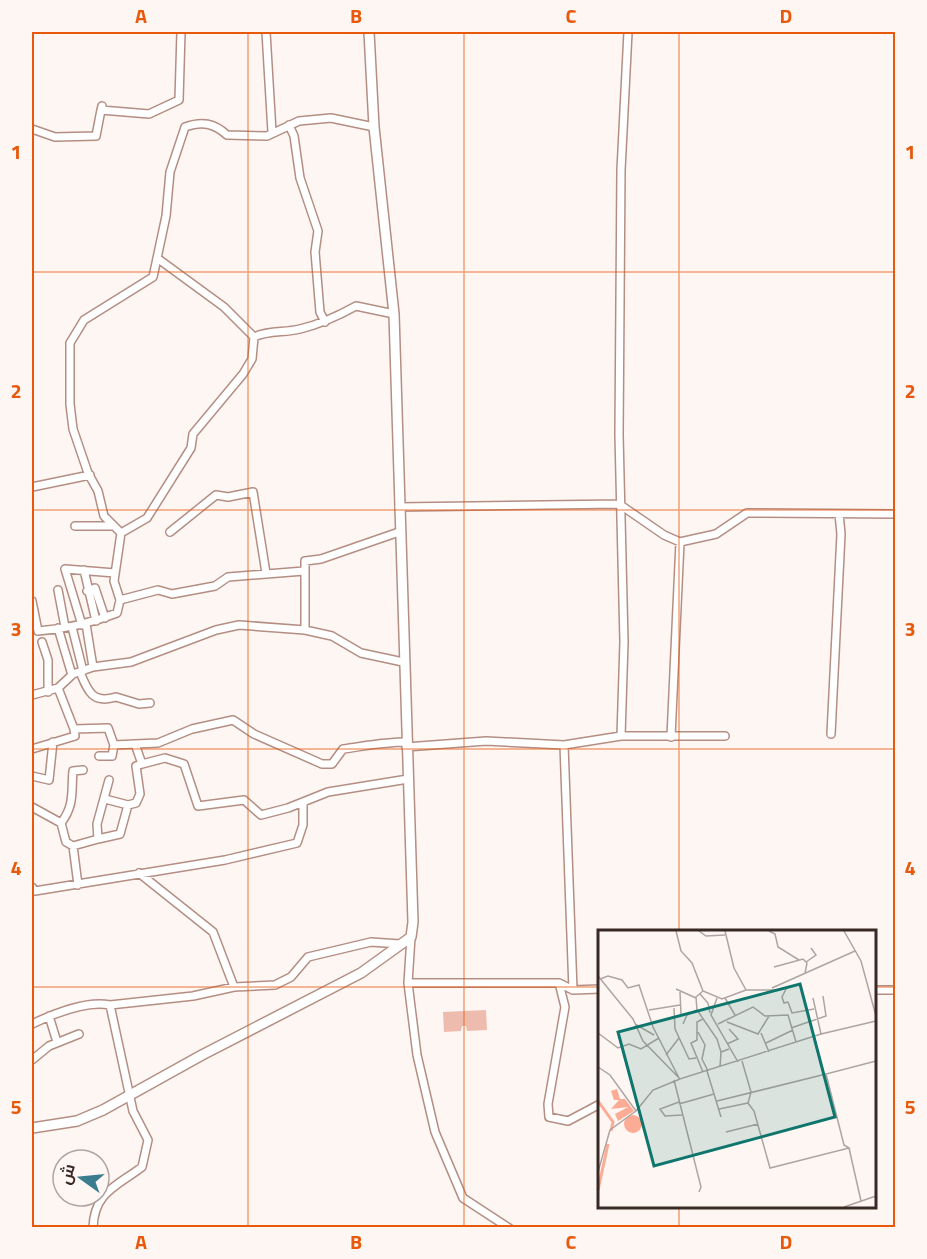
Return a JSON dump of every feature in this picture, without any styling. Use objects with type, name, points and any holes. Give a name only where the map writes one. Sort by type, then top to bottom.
[{"type":"street","points":[[32,129],[55,137],[96,136],[102,108],[149,114],[179,100],[181,32]]},
{"type":"street","points":[[266,32],[272,132]]},
{"type":"street","points":[[369,32],[374,126],[394,315],[413,922],[408,983],[417,1055],[435,1132],[463,1198],[509,1227]]},
{"type":"street","points":[[621,736],[624,642],[623,519],[619,504],[621,170],[628,32]]},
{"type":"street","points":[[121,533],[104,516],[98,491],[74,429],[70,405],[70,343],[84,320],[153,277],[166,216],[170,172],[185,127],[196,123],[216,125],[227,135],[267,136],[299,121],[331,118],[374,126]]},
{"type":"street","points":[[289,125],[294,136],[300,178],[318,231],[315,252],[321,312],[325,322]]},
{"type":"street","points":[[157,258],[224,307],[254,337]]},
{"type":"street","points":[[254,337],[265,332],[297,330],[325,322],[356,306],[394,315]]},
{"type":"street","points":[[121,533],[147,518],[191,448],[193,434],[252,359],[254,337]]},
{"type":"street","points":[[32,487],[90,475]]},
{"type":"street","points":[[170,532],[216,495],[228,497],[253,492],[266,573]]},
{"type":"street","points":[[399,507],[619,504],[664,535],[680,542],[716,534],[747,513],[896,514]]},
{"type":"street","points":[[831,734],[841,534],[840,514]]},
{"type":"street","points":[[75,526],[112,526]]},
{"type":"street","points":[[305,630],[305,561],[321,559],[399,532]]},
{"type":"street","points":[[38,631],[84,624],[117,613],[120,600],[116,590],[115,573],[121,533]]},
{"type":"street","points":[[671,737],[680,542]]},
{"type":"street","points":[[93,667],[84,624],[65,569],[115,573]]},
{"type":"street","points":[[84,570],[87,591],[96,621]]},
{"type":"street","points":[[120,600],[158,590],[172,594],[215,586],[228,577],[304,571]]},
{"type":"street","points":[[87,591],[95,588],[105,618]]},
{"type":"street","points":[[58,590],[72,675]]},
{"type":"street","points":[[32,601],[38,631],[35,636],[32,636]]},
{"type":"street","points":[[32,695],[58,688],[72,675],[93,667],[131,662],[216,630],[239,625],[305,630],[332,636],[361,653],[404,662]]},
{"type":"street","points":[[65,627],[89,691],[98,699],[108,701],[116,698],[139,704],[150,703]]},
{"type":"street","points":[[42,642],[48,660],[48,692]]},
{"type":"street","points":[[32,749],[75,736],[58,688]]},
{"type":"street","points":[[114,746],[158,743],[192,729],[233,720],[254,735],[322,764],[332,764],[343,749],[369,747],[379,741],[406,745],[486,741],[564,745],[621,736],[725,736]]},
{"type":"street","points":[[74,729],[108,728],[114,746],[112,756],[99,756]]},
{"type":"street","points":[[32,776],[49,780],[53,742]]},
{"type":"street","points":[[135,744],[142,764]]},
{"type":"street","points":[[564,745],[573,990]]},
{"type":"street","points":[[105,799],[128,805],[136,803],[140,794],[136,766],[165,758],[184,764],[198,806],[244,800],[261,815],[328,792],[408,779]]},
{"type":"street","points":[[83,770],[73,771],[74,792],[71,806],[62,823],[66,842],[73,846],[120,834],[128,805]]},
{"type":"street","points":[[98,839],[98,824],[109,780]]},
{"type":"street","points":[[32,887],[35,891],[78,885],[225,860],[297,843],[303,825],[303,802]]},
{"type":"street","points":[[32,807],[62,823]]},
{"type":"street","points":[[73,846],[78,885]]},
{"type":"street","points":[[139,873],[213,932],[234,987]]},
{"type":"street","points":[[32,1128],[77,1120],[130,1096],[202,1055],[361,973],[411,937]]},
{"type":"street","points":[[32,1024],[49,1016],[101,1003],[110,1005],[193,996],[234,987],[275,985],[291,977],[308,957],[371,942],[400,944]]},
{"type":"street","points":[[408,983],[559,983],[573,990],[598,989]]},
{"type":"street","points":[[559,983],[565,1007],[548,1104],[549,1117],[568,1121],[598,1105]]},
{"type":"street","points":[[876,990],[896,990]]},
{"type":"street","points":[[93,1227],[94,1210],[104,1194],[142,1167],[147,1154],[148,1140],[133,1111],[110,1005]]},
{"type":"street","points":[[49,1016],[57,1042]]},
{"type":"street","points":[[32,1060],[57,1042],[79,1034]]},
{"type":"shaded area","points":[[486,1010],[487,1030],[467,1031],[466,1026],[462,1026],[461,1031],[444,1032],[443,1012]]}]
